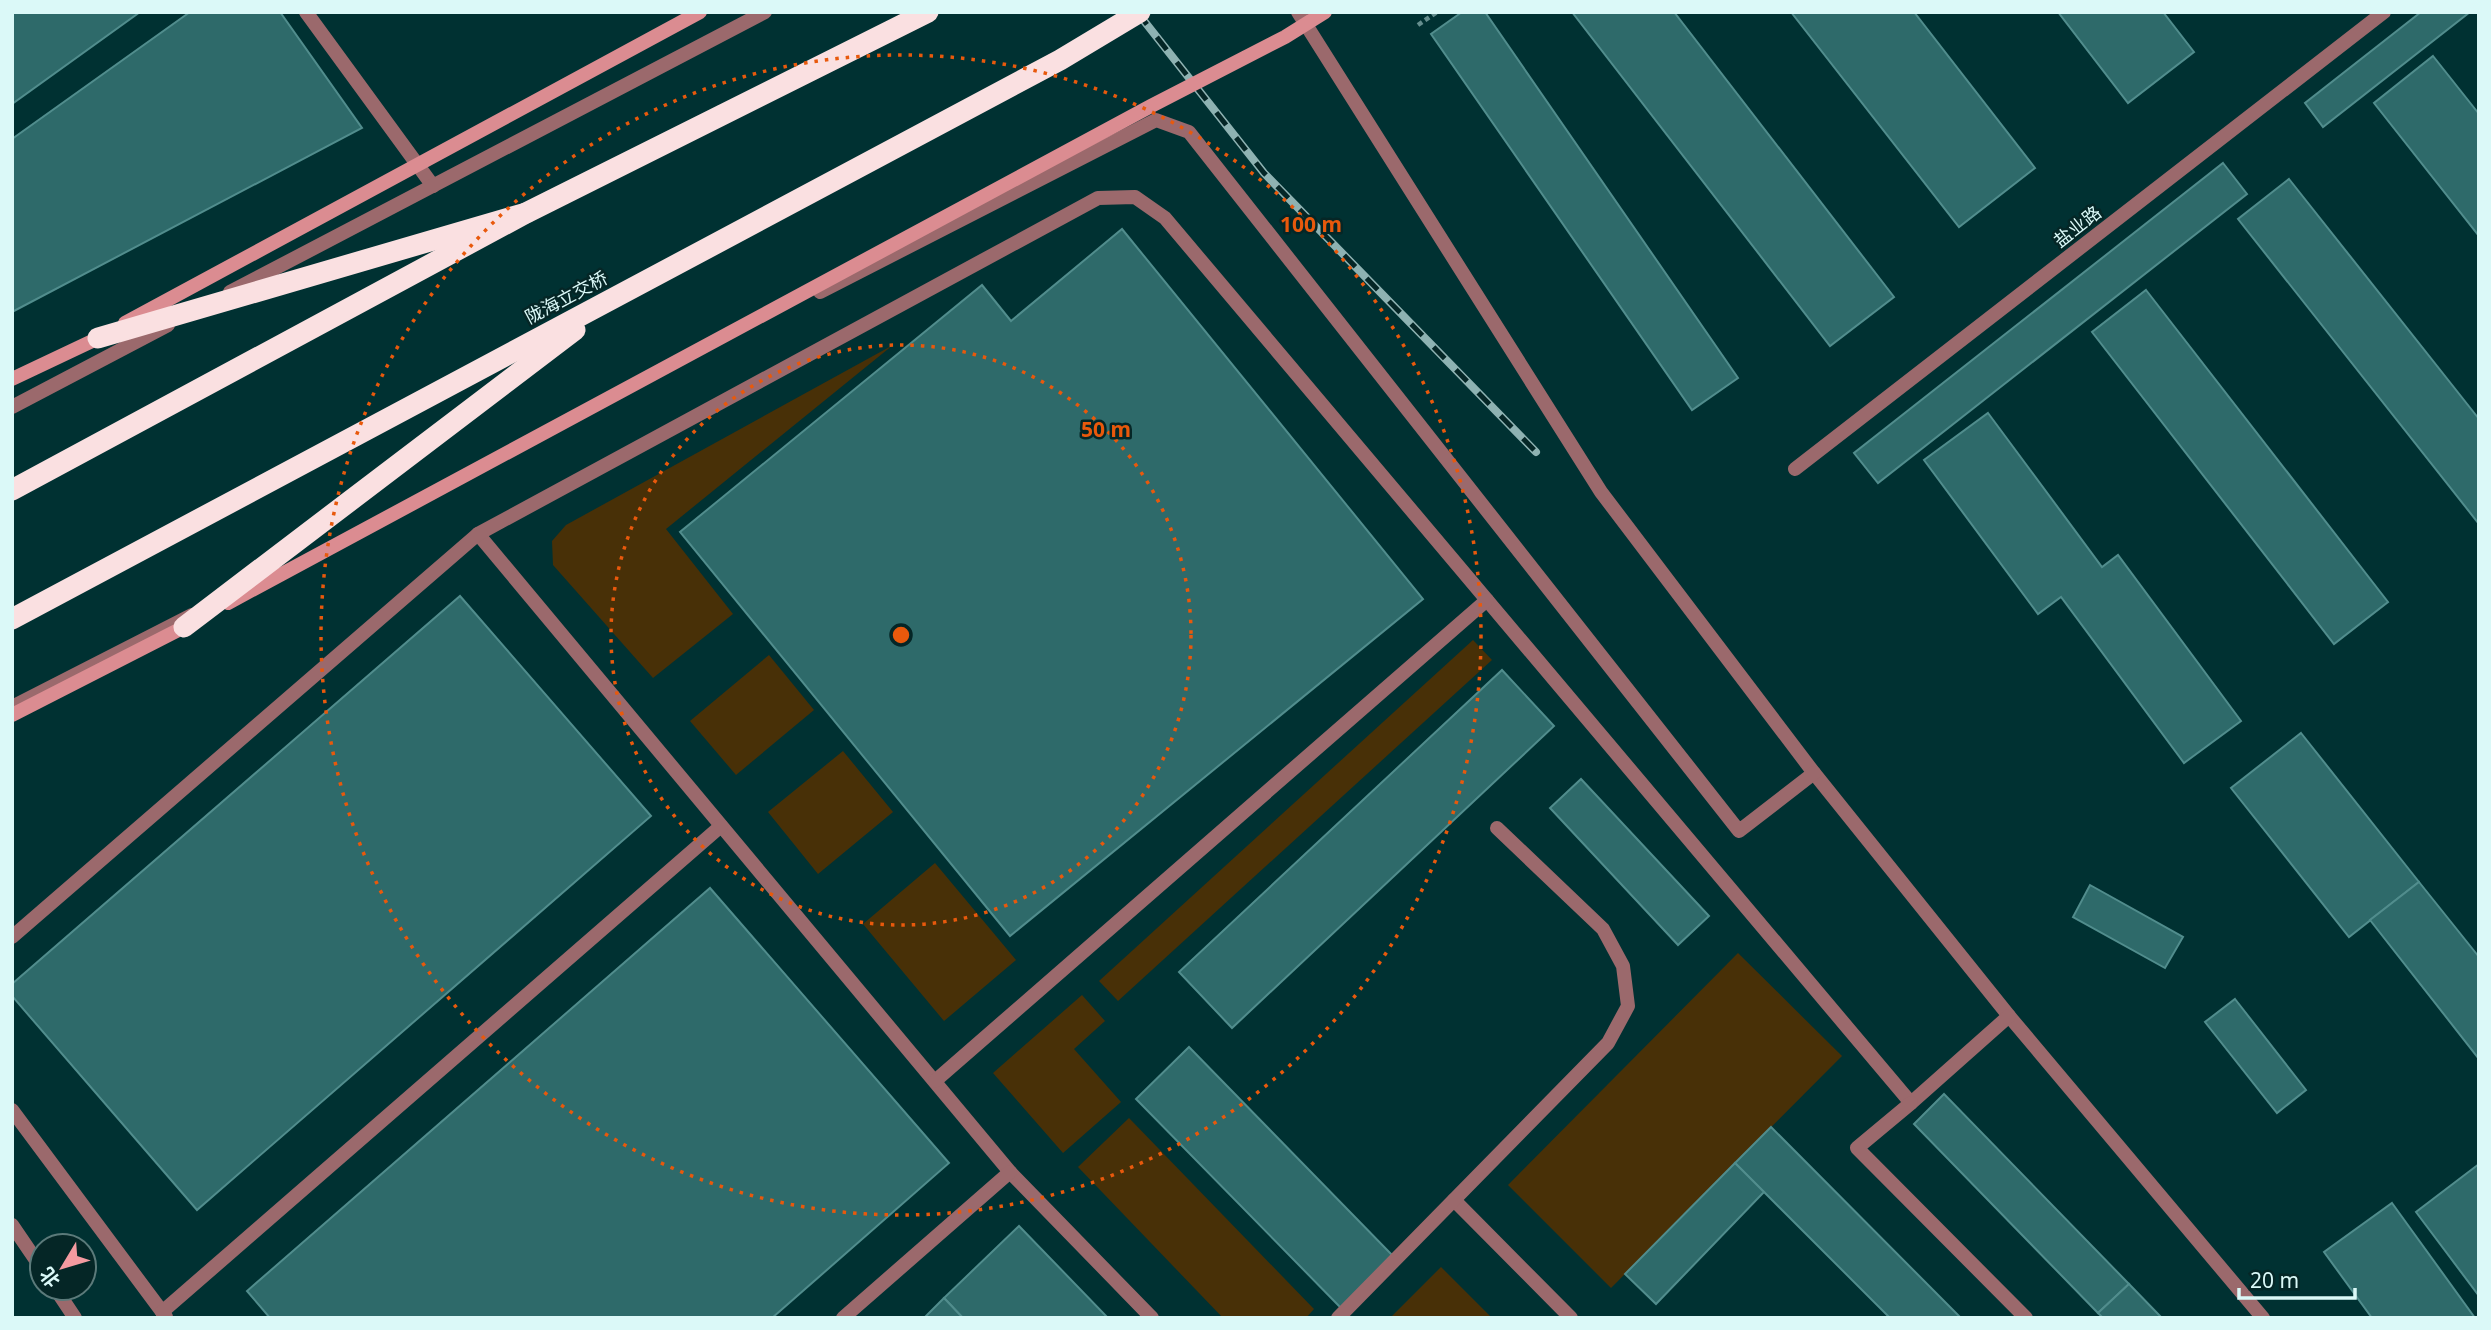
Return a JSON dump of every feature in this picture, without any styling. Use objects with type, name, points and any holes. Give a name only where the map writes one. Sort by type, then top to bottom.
[{"type":"highway","points":[[12,490],[526,213],[928,12]]},
{"type":"highway","name":"陇海立交桥","points":[[12,619],[1060,60],[1140,12]]},
{"type":"highway","points":[[98,338],[526,213]]},
{"type":"highway","points":[[184,627],[628,289]]},
{"type":"main road","points":[[12,379],[98,338],[700,12]]},
{"type":"main road","points":[[12,715],[184,627],[1285,37],[1325,12]]},
{"type":"street","points":[[306,12],[433,186]]},
{"type":"street","points":[[12,407],[765,12]]},
{"type":"street","points":[[1298,12],[1601,492],[1814,773],[2008,1016],[2263,1318]]},
{"type":"street","name":"盐业路","points":[[1795,469],[2384,12]]},
{"type":"street","points":[[12,707],[1156,120],[1189,132],[1739,831],[1814,773]]},
{"type":"street","points":[[12,937],[478,534],[1098,198],[1135,197],[1165,218],[1910,1102]]},
{"type":"street","points":[[478,534],[1010,1172],[1152,1318]]},
{"type":"street","points":[[934,1081],[1487,600]]},
{"type":"street","points":[[12,1110],[164,1315],[721,825]]},
{"type":"street","points":[[1338,1318],[1608,1043],[1628,1006],[1623,967],[1604,929],[1497,828]]},
{"type":"street","points":[[2008,1016],[1857,1148],[2025,1318]]},
{"type":"street","points":[[843,1318],[1010,1172]]},
{"type":"street","points":[[1454,1200],[1571,1318]]},
{"type":"street","points":[[12,1224],[28,1248]]},
{"type":"street","points":[[64,1302],[75,1318]]},
{"type":"path","points":[[1418,25],[1437,12]]},
{"type":"shaded area","points":[[893,345],[666,529],[733,614],[653,678],[553,565],[552,541],[566,525]]},
{"type":"shaded area","points":[[1473,640],[1492,660],[1118,1001],[1099,981]]},
{"type":"shaded area","points":[[769,655],[814,710],[736,775],[690,721]]},
{"type":"shaded area","points":[[843,751],[893,812],[818,874],[768,812]]},
{"type":"shaded area","points":[[935,863],[1016,960],[944,1021],[863,924]]},
{"type":"shaded area","points":[[1738,953],[1842,1056],[1611,1288],[1508,1185]]},
{"type":"shaded area","points":[[1082,995],[1105,1021],[1074,1049],[1121,1102],[1063,1153],[993,1073]]},
{"type":"shaded area","points":[[1129,1118],[1314,1309],[1306,1318],[1223,1318],[1078,1167]]},
{"type":"shaded area","points":[[1441,1267],[1492,1318],[1390,1318]]},
{"type":"building","points":[[12,12],[140,12],[12,104]]},
{"type":"building","points":[[190,12],[280,12],[362,128],[12,312],[12,139]]},
{"type":"building","points":[[1462,12],[1485,12],[1738,378],[1692,410],[1431,34]]},
{"type":"building","points":[[1572,12],[1674,12],[1894,297],[1830,346]]},
{"type":"building","points":[[1791,12],[1914,12],[2035,168],[1959,227]]},
{"type":"building","points":[[2058,12],[2163,12],[2194,52],[2128,103]]},
{"type":"building","points":[[2421,12],[2470,12],[2323,127],[2305,103]]},
{"type":"building","points":[[2433,56],[2479,114],[2479,236],[2374,103]]},
{"type":"building","points":[[2223,163],[2247,194],[1878,483],[1854,453]]},
{"type":"building","points":[[2289,179],[2479,419],[2479,524],[2238,219]]},
{"type":"building","points":[[1122,229],[1423,599],[1010,936],[680,532],[982,285],[1011,321]]},
{"type":"building","points":[[2146,290],[2388,602],[2334,644],[2092,332]]},
{"type":"building","points":[[1988,413],[2102,567],[2118,555],[2241,721],[2184,763],[2061,597],[2038,614],[1924,460]]},
{"type":"building","points":[[460,596],[651,816],[197,1210],[12,996],[12,984]]},
{"type":"building","points":[[1502,670],[1554,726],[1232,1028],[1179,972]]},
{"type":"building","points":[[2301,733],[2419,882],[2349,937],[2231,788]]},
{"type":"building","points":[[1581,779],[1709,916],[1678,945],[1550,808]]},
{"type":"building","points":[[2419,882],[2479,957],[2479,1059],[2370,920]]},
{"type":"building","points":[[2090,885],[2183,937],[2165,968],[2073,917]]},
{"type":"building","points":[[710,888],[949,1163],[772,1318],[270,1318],[247,1291]]},
{"type":"building","points":[[2235,999],[2306,1090],[2277,1113],[2205,1022]]},
{"type":"building","points":[[1189,1047],[1394,1257],[1341,1308],[1136,1099]]},
{"type":"building","points":[[1944,1094],[2129,1284],[2098,1313],[1914,1124]]},
{"type":"building","points":[[1771,1127],[1961,1318],[1890,1318],[1735,1163]]},
{"type":"building","points":[[1735,1163],[1764,1192],[1656,1304],[1625,1274]]},
{"type":"building","points":[[2479,1164],[2479,1296],[2416,1212]]},
{"type":"building","points":[[2392,1203],[2475,1318],[2372,1318],[2324,1252]]},
{"type":"building","points":[[1019,1226],[1108,1318],[963,1318],[944,1298]]},
{"type":"building","points":[[2129,1284],[2162,1318],[2103,1318],[2098,1313]]},
{"type":"building","points":[[944,1298],[963,1318],[924,1318]]},
{"type":"railway","points":[[1137,12],[1264,173],[1536,452]]}]
